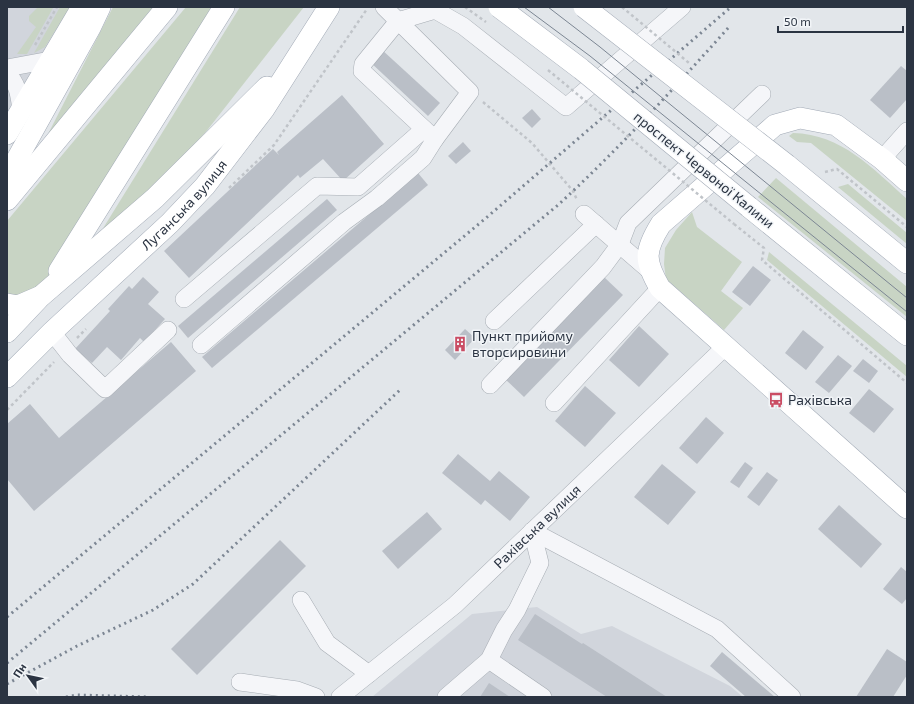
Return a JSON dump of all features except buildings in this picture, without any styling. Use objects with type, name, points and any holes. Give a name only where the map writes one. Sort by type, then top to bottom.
[{"type":"main road","points":[[7,134],[82,7]]},
{"type":"main road","points":[[7,177],[100,7]]},
{"type":"main road","points":[[7,200],[167,7]]},
{"type":"main road","points":[[7,304],[18,306],[40,297],[68,258],[224,7]]},
{"type":"main road","name":"Луганська вулиця","points":[[7,377],[52,332],[170,223],[205,186],[264,109],[293,61],[329,7]]},
{"type":"main road","points":[[584,7],[787,165],[907,263]]},
{"type":"main road","name":"проспект Червоної Калини","points":[[494,16],[570,61],[907,335]]},
{"type":"main road","points":[[7,332],[40,297],[154,198],[293,61]]},
{"type":"main road","points":[[907,181],[836,125],[800,118],[775,125],[661,224],[653,237],[648,250],[650,271],[660,288],[907,508]]},
{"type":"street","points":[[184,298],[317,186],[358,187],[430,134],[470,92],[384,7]]},
{"type":"street","points":[[430,134],[362,71],[363,64],[398,21],[435,10],[463,26],[566,107],[682,7]]},
{"type":"street","points":[[7,68],[50,60]]},
{"type":"street","points":[[7,73],[15,81],[21,110]]},
{"type":"street","points":[[490,385],[604,268],[620,244],[628,223],[762,94]]},
{"type":"street","points":[[882,160],[907,131]]},
{"type":"street","points":[[201,345],[344,222],[377,198],[423,158],[430,134]]},
{"type":"street","points":[[494,321],[590,219],[650,271]]},
{"type":"street","points":[[554,402],[660,288]]},
{"type":"street","points":[[52,332],[70,355],[105,389],[168,330]]},
{"type":"street","name":"Рахівська вулиця","points":[[340,697],[455,604],[725,347]]},
{"type":"street","points":[[446,697],[489,660],[504,630],[517,610],[540,563],[532,531]]},
{"type":"street","points":[[532,531],[717,629],[792,697]]},
{"type":"street","points":[[301,600],[327,643],[369,674]]},
{"type":"street","points":[[489,660],[543,697]]},
{"type":"street","points":[[240,682],[297,690],[316,697]]},
{"type":"path","points":[[465,7],[494,16]]},
{"type":"path","points":[[545,67],[764,248],[762,260],[907,383]]},
{"type":"path","points":[[470,92],[532,143],[573,191],[590,219]]},
{"type":"path","points":[[824,173],[837,169],[907,227]]},
{"type":"path","points":[[697,201],[703,196]]},
{"type":"shaded area","points":[[7,7],[74,7],[7,128]]},
{"type":"shaded area","points":[[537,607],[581,634],[612,626],[730,686],[743,697],[372,697],[472,614]]},
{"type":"green space","points":[[38,7],[53,8],[27,54],[17,54],[36,27],[29,21],[29,16]]},
{"type":"green space","points":[[60,7],[70,7],[45,47],[34,53]]},
{"type":"green space","points":[[113,7],[159,7],[47,136]]},
{"type":"green space","points":[[186,7],[215,7],[44,285],[36,293],[7,297],[7,221]]},
{"type":"green space","points":[[240,7],[304,7],[205,133],[154,187],[102,230]]},
{"type":"green space","points":[[793,133],[811,135],[842,146],[869,165],[907,199],[907,221],[811,143],[797,142],[789,136]]},
{"type":"green space","points":[[776,178],[907,287],[907,317],[758,197]]},
{"type":"green space","points":[[848,184],[907,233],[907,244],[838,187]]},
{"type":"green space","points":[[692,212],[697,227],[742,262],[721,291],[743,308],[724,330],[666,279],[664,264],[665,248],[676,230]]},
{"type":"green space","points":[[769,252],[907,366],[907,377],[767,260]]},
{"type":"tram line","points":[[524,7],[590,56],[907,312]]},
{"type":"tram line","points":[[548,7],[600,47],[907,298]]},
{"type":"railway","points":[[7,617],[486,218],[731,7]]},
{"type":"railway","points":[[7,663],[558,205],[624,140],[730,26]]},
{"type":"railway","points":[[7,684],[77,646],[153,610],[193,584],[401,389]]},
{"type":"railway","points":[[66,697],[77,695],[149,697]]},
{"type":"place","name":"Пункт прийому вторсировини","points":[[460,344]]},
{"type":"place","name":"Рахівська","points":[[776,400]]}]
